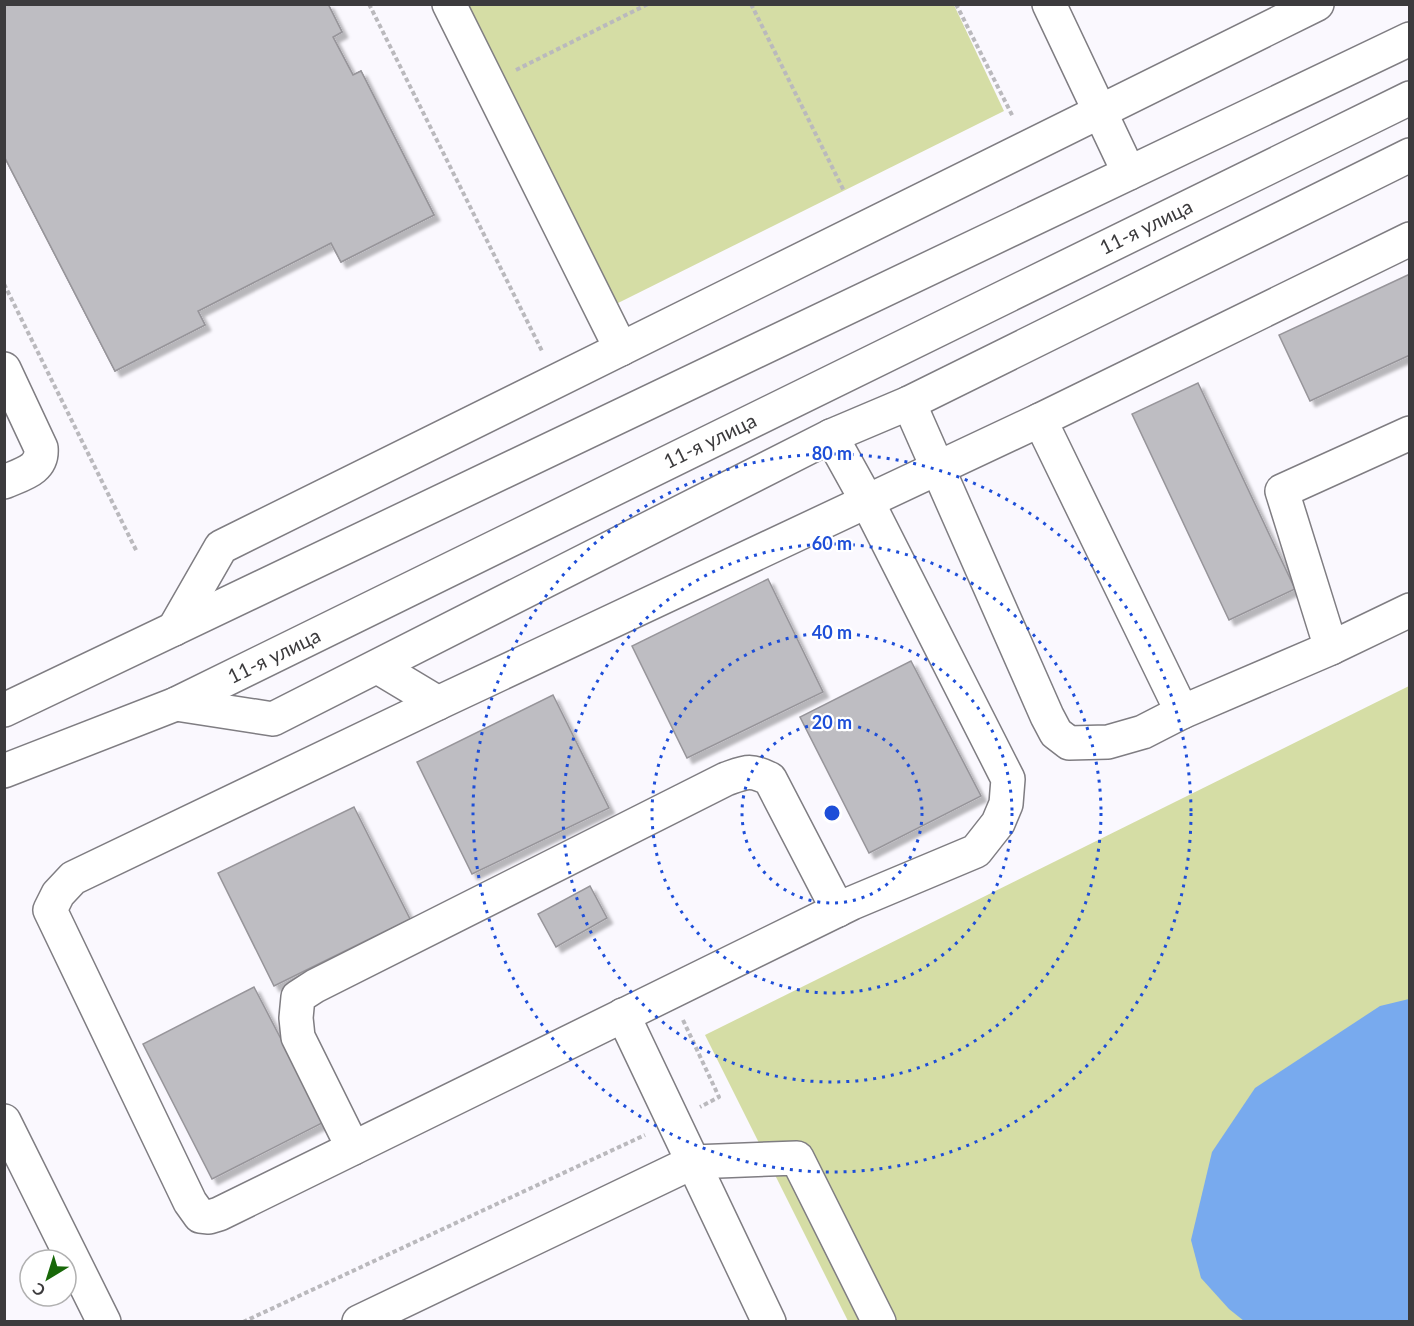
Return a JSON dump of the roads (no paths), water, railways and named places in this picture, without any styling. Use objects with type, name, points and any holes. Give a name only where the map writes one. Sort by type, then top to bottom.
[{"type":"street","points":[[449,4],[621,350]]},
{"type":"street","points":[[1049,4],[1129,173]]},
{"type":"street","points":[[174,629],[221,547],[1317,4]]},
{"type":"street","points":[[4,710],[1410,39]]},
{"type":"street","name":"11-я улица","points":[[4,771],[176,704],[1410,98]]},
{"type":"street","points":[[176,704],[273,719],[831,436],[909,403],[1410,155]]},
{"type":"street","points":[[831,436],[867,501],[1008,779],[1006,804],[998,823],[976,851],[838,909],[219,1214],[209,1217],[200,1216],[190,1202],[50,910],[58,894],[73,878],[438,703],[867,501],[1040,420],[1410,239]]},
{"type":"street","points":[[4,482],[33,470],[42,455],[42,448],[8,387]]},
{"type":"street","points":[[909,403],[1047,716],[1056,734],[1069,743],[1108,742],[1143,732],[1182,712],[1331,648],[1410,610]]},
{"type":"street","points":[[1040,420],[1182,712]]},
{"type":"street","points":[[1331,648],[1282,491],[1410,433]]},
{"type":"street","points":[[378,667],[438,703]]},
{"type":"street","points":[[353,1148],[298,1036],[296,1018],[298,998],[315,986],[726,779],[756,771],[770,778],[838,909]]},
{"type":"street","points":[[623,1015],[769,1322]]},
{"type":"street","points":[[4,1121],[104,1322]]},
{"type":"street","points":[[359,1322],[693,1162],[797,1158],[879,1322]]},
{"type":"water","points":[[1409,999],[1409,1321],[1244,1321],[1229,1309],[1201,1278],[1191,1240],[1212,1152],[1255,1088],[1380,1006]]}]
